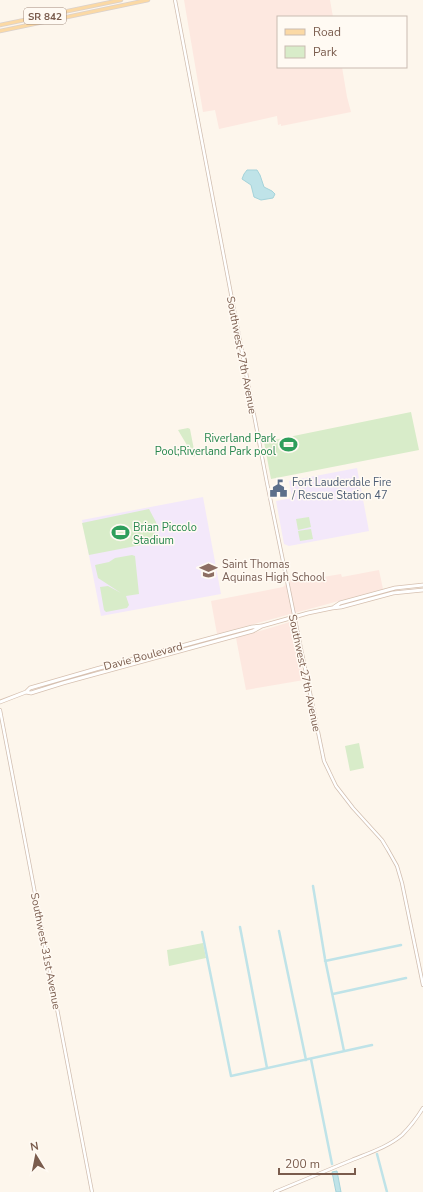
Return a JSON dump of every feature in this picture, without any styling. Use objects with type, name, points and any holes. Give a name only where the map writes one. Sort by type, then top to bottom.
[{"type":"main road","name":"SR 842","points":[[0,25],[121,0]]},
{"type":"main road","name":"SR 842","points":[[0,31],[148,0]]},
{"type":"main road","points":[[76,15],[84,8]]},
{"type":"main road","points":[[66,17],[71,10]]},
{"type":"main road","name":"Davie Boulevard","points":[[332,608],[340,604],[398,588],[423,585]]},
{"type":"main road","points":[[396,593],[408,586]]},
{"type":"main road","points":[[383,596],[398,588]]},
{"type":"main road","name":"Davie Boulevard","points":[[0,702],[26,692],[30,688],[62,678],[231,632],[262,626],[294,616],[341,607],[396,593],[423,590]]},
{"type":"main road","name":"Davie Boulevard","points":[[26,692],[31,693],[48,687],[253,631],[262,626]]},
{"type":"main road","points":[[219,640],[229,636],[231,632]]},
{"type":"main road","points":[[128,665],[130,662],[140,657]]},
{"type":"main road","points":[[48,687],[61,681],[62,678]]},
{"type":"street","name":"Southwest 27th Avenue","points":[[175,0],[212,200],[324,761],[336,786],[382,840],[397,866],[402,883],[423,985]]},
{"type":"street","name":"Southwest 31st Avenue","points":[[0,710],[92,1192]]},
{"type":"street","points":[[275,1192],[366,1155],[389,1144],[407,1130],[423,1108]]},
{"type":"shaded area","points":[[184,0],[330,0],[333,16],[277,16],[277,68],[342,68],[351,112],[281,126],[281,124],[278,125],[277,116],[219,129],[215,110],[203,112]]},
{"type":"shaded area","points":[[357,468],[369,531],[289,546],[284,544],[276,501],[292,498],[289,481]]},
{"type":"shaded area","name":"Saint Thomas Aquinas High School","points":[[203,497],[221,594],[101,616],[82,520]]},
{"type":"shaded area","points":[[379,570],[383,589],[217,634],[211,601],[283,587],[292,578],[304,576],[305,580],[341,574],[342,577]]},
{"type":"shaded area","points":[[293,621],[304,680],[246,690],[236,638]]},
{"type":"green space","points":[[411,412],[419,450],[271,479],[264,442]]},
{"type":"green space","points":[[190,429],[195,455],[194,457],[178,430]]},
{"type":"green space","name":"Brian Piccolo Stadium","points":[[149,509],[157,524],[153,542],[89,555],[82,523]]},
{"type":"green space","points":[[309,517],[311,527],[298,530],[296,519]]},
{"type":"green space","points":[[311,529],[313,539],[300,541],[298,531]]},
{"type":"green space","points":[[132,555],[135,556],[139,594],[126,596],[129,605],[127,608],[106,612],[104,610],[100,587],[108,586],[121,593],[98,578],[95,565],[109,562],[115,558]]},
{"type":"green space","points":[[359,743],[364,768],[350,771],[345,746]]},
{"type":"green space","points":[[203,943],[206,958],[169,966],[167,950]]},
{"type":"water","points":[[247,170],[257,170],[264,187],[275,194],[273,198],[261,200],[254,197],[251,185],[242,179]]},
{"type":"water","points":[[337,1171],[341,1192],[336,1192],[332,1172]]},
{"type":"waterway","points":[[313,886],[325,959],[344,1051]]},
{"type":"waterway","points":[[240,927],[267,1068]]},
{"type":"waterway","points":[[279,931],[306,1060]]},
{"type":"waterway","points":[[202,932],[231,1076],[372,1045]]},
{"type":"waterway","points":[[325,961],[401,945]]},
{"type":"waterway","points":[[333,994],[406,978]]},
{"type":"waterway","points":[[311,1059],[332,1164]]},
{"type":"waterway","points":[[377,1154],[387,1192]]},
{"type":"place","name":"Riverland Park Pool;Riverland Park pool","points":[[289,444]]},
{"type":"place","name":"Fort Lauderdale Fire / Rescue Station 47","points":[[279,488]]},
{"type":"place","name":"Brian Piccolo Stadium","points":[[120,533]]},
{"type":"place","name":"Saint Thomas Aquinas High School","points":[[209,570]]}]
